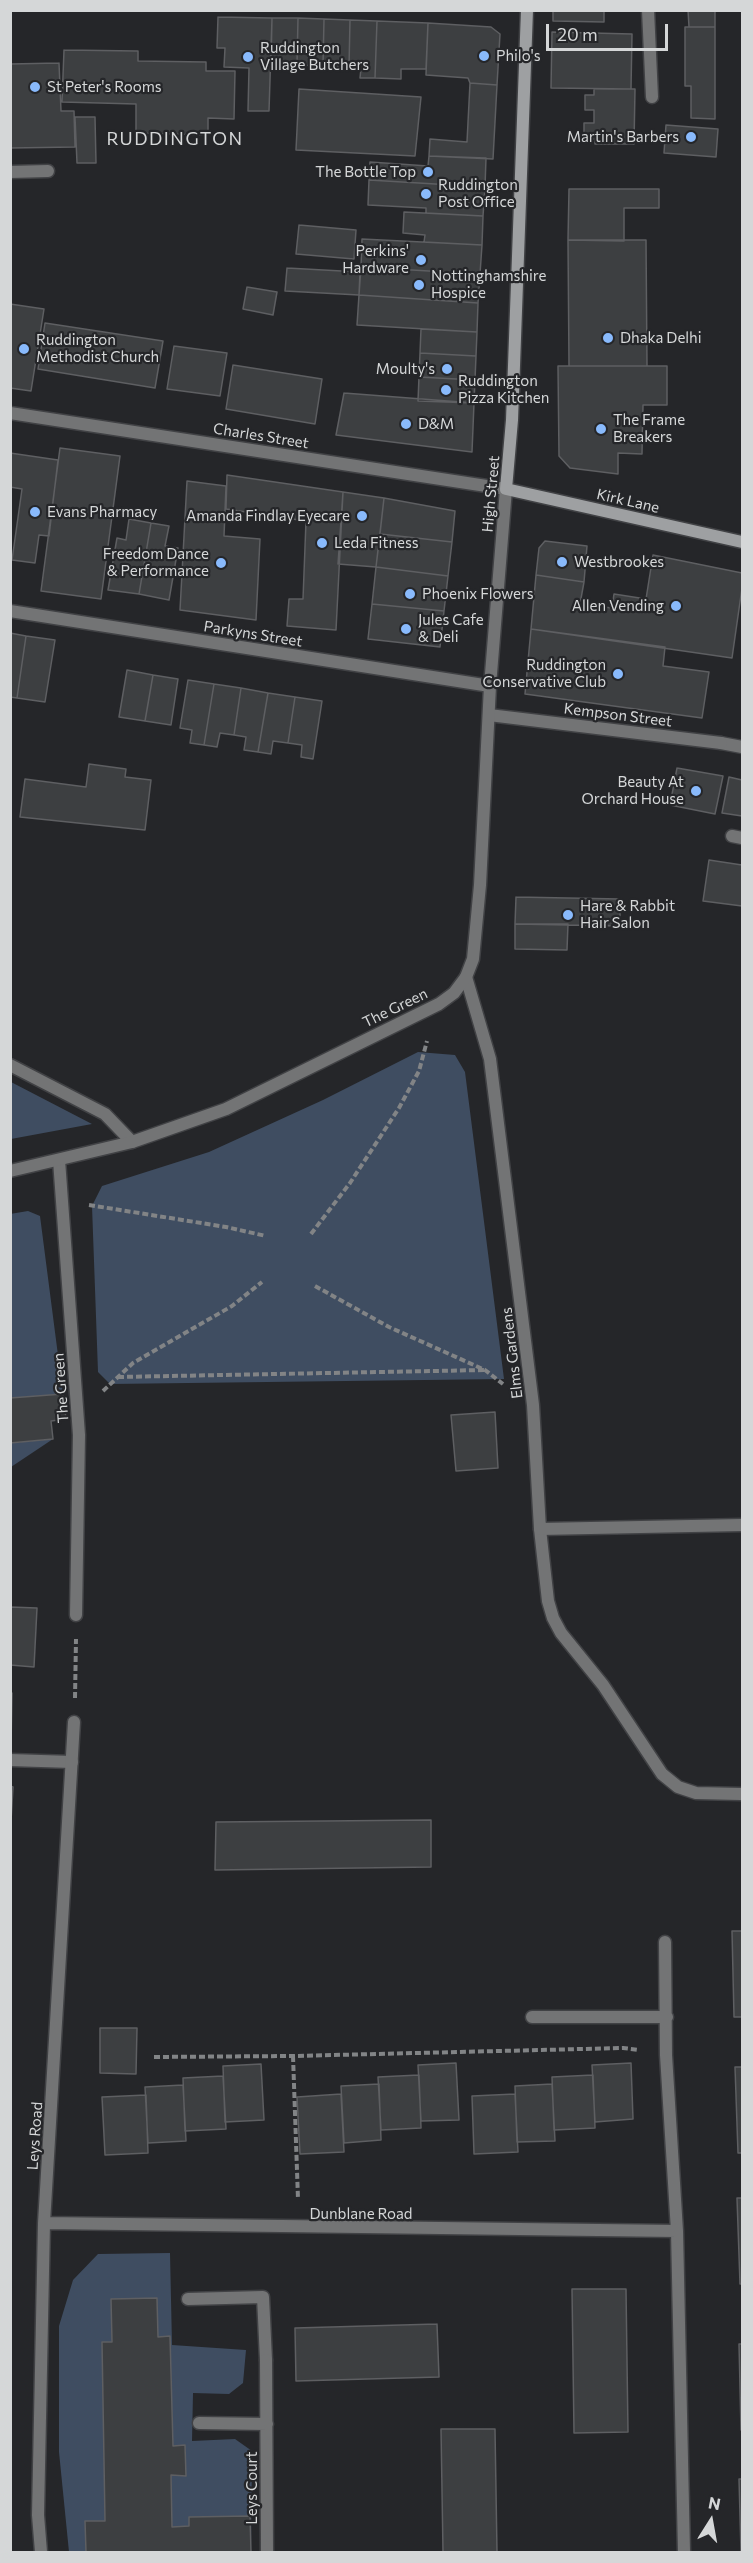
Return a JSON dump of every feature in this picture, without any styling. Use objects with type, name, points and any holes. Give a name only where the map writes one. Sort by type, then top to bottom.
[{"type":"main road","name":"High Street","points":[[506,489],[512,420],[527,10]]},
{"type":"main road","name":"Kirk Lane","points":[[506,489],[742,542]]},
{"type":"street","points":[[648,10],[652,98]]},
{"type":"street","points":[[10,172],[48,171]]},
{"type":"street","name":"Charles Street","points":[[10,413],[506,489]]},
{"type":"street","name":"High Street","points":[[466,977],[473,959],[480,885],[490,686],[506,489]]},
{"type":"street","name":"Parkyns Street","points":[[10,611],[490,686]]},
{"type":"street","name":"Kempson Street","points":[[489,715],[742,747]]},
{"type":"street","name":"The Green","points":[[10,1171],[132,1142],[226,1109],[433,1006],[454,993],[466,977]]},
{"type":"street","name":"Elms Gardens","points":[[466,977],[490,1059],[533,1405],[540,1529],[548,1601],[553,1618],[561,1633],[603,1685],[662,1774],[678,1787],[696,1793],[741,1794]]},
{"type":"street","points":[[10,1065],[105,1114],[132,1142]]},
{"type":"street","name":"The Green","points":[[59,1160],[78,1416],[76,1615]]},
{"type":"street","points":[[540,1529],[742,1524]]},
{"type":"street","name":"Leys Road","points":[[40,2553],[38,2515],[44,2223],[74,1722]]},
{"type":"street","points":[[10,1760],[72,1762]]},
{"type":"street","points":[[665,1942],[666,2055],[677,2231],[684,2553]]},
{"type":"street","points":[[532,2018],[667,2017]]},
{"type":"street","name":"Dunblane Road","points":[[44,2223],[677,2231]]},
{"type":"street","name":"Leys Court","points":[[188,2299],[263,2297],[267,2424],[267,2553]]},
{"type":"street","points":[[199,2423],[267,2424]]},
{"type":"path","points":[[311,1234],[350,1183],[399,1108],[419,1071],[433,1006]]},
{"type":"path","points":[[63,1191],[92,1206],[226,1227],[266,1236]]},
{"type":"path","points":[[78,1416],[133,1363],[232,1306],[262,1282]]},
{"type":"path","points":[[315,1286],[389,1327],[485,1370],[533,1405]]},
{"type":"path","points":[[118,1377],[485,1370]]},
{"type":"path","points":[[74,1722],[76,1615]]},
{"type":"path","points":[[154,2057],[623,2048],[666,2055]]},
{"type":"path","points":[[293,2056],[298,2228]]},
{"type":"shaded area","points":[[418,1052],[455,1055],[465,1072],[504,1379],[110,1384],[98,1372],[92,1206],[102,1186],[209,1152],[323,1100]]},
{"type":"shaded area","points":[[11,1082],[92,1124],[11,1139]]},
{"type":"shaded area","points":[[28,1211],[40,1216],[63,1394],[11,1398],[10,1214]]},
{"type":"shaded area","points":[[53,1439],[11,1467],[11,1443]]},
{"type":"shaded area","points":[[170,2253],[172,2345],[246,2350],[243,2383],[229,2394],[193,2393],[192,2441],[235,2439],[252,2451],[251,2552],[69,2552],[59,2452],[59,2326],[73,2280],[98,2254]]},
{"type":"building","points":[[553,10],[604,10],[604,22],[553,21]]},
{"type":"building","points":[[688,10],[715,10],[715,27],[689,27]]},
{"type":"building","name":"Ruddington Village Butchers","points":[[218,17],[272,18],[269,111],[248,111],[249,68],[224,67],[225,48],[217,48]]},
{"type":"building","points":[[272,18],[298,18],[297,65],[271,65]]},
{"type":"building","points":[[298,18],[324,19],[323,66],[297,65]]},
{"type":"building","points":[[324,19],[350,20],[349,67],[323,66]]},
{"type":"building","points":[[350,20],[377,21],[375,78],[360,78],[361,68],[349,67]]},
{"type":"building","points":[[377,21],[428,23],[426,69],[401,69],[401,79],[375,78]]},
{"type":"building","points":[[428,23],[491,27],[500,34],[497,85],[470,83],[468,78],[426,75]]},
{"type":"building","points":[[685,27],[715,27],[715,119],[691,118],[691,86],[685,86]]},
{"type":"building","points":[[552,32],[632,34],[631,89],[551,88]]},
{"type":"building","points":[[64,50],[138,51],[138,61],[206,62],[206,71],[235,71],[234,119],[208,118],[208,135],[136,133],[136,104],[62,102]]},
{"type":"building","name":"St Peter's Rooms","points":[[59,63],[61,111],[74,111],[75,147],[10,148],[10,64]]},
{"type":"building","points":[[470,83],[497,85],[493,159],[429,156],[430,139],[467,142]]},
{"type":"building","points":[[299,89],[421,97],[415,156],[296,150]]},
{"type":"building","points":[[594,89],[635,89],[634,144],[595,144],[595,139],[584,139],[584,123],[594,123],[594,110],[585,110],[585,95],[594,95]]},
{"type":"building","points":[[75,117],[95,117],[96,163],[77,163]]},
{"type":"building","name":"Martin's Barbers","points":[[666,125],[718,129],[716,157],[664,153]]},
{"type":"building","name":"The Bottle Top","points":[[429,156],[486,158],[485,187],[369,180],[370,162],[428,166]]},
{"type":"building","name":"Ruddington Post Office","points":[[369,180],[485,187],[483,216],[426,213],[426,208],[368,205]]},
{"type":"building","points":[[569,189],[659,189],[659,208],[624,208],[624,241],[568,240]]},
{"type":"building","points":[[404,212],[483,216],[482,245],[424,242],[425,235],[403,233]]},
{"type":"building","points":[[299,225],[356,230],[354,259],[296,254]]},
{"type":"building","name":"Perkins' Hardware","points":[[362,239],[482,245],[480,274],[361,267]]},
{"type":"building","points":[[568,240],[646,240],[647,366],[569,366]]},
{"type":"building","name":"Nottinghamshire Hospice","points":[[361,267],[480,274],[478,303],[359,295]]},
{"type":"building","points":[[287,268],[360,272],[359,295],[285,291]]},
{"type":"building","points":[[247,287],[277,292],[273,315],[243,309]]},
{"type":"building","points":[[359,295],[478,303],[477,332],[357,325]]},
{"type":"building","name":"Ruddington Methodist Church","points":[[10,304],[44,309],[31,391],[10,388]]},
{"type":"building","points":[[45,323],[163,341],[155,388],[38,369]]},
{"type":"building","points":[[421,329],[477,332],[476,356],[420,353]]},
{"type":"building","points":[[174,346],[227,353],[220,396],[167,389]]},
{"type":"building","name":"Moulty's","points":[[420,353],[476,356],[475,380],[419,377]]},
{"type":"building","points":[[233,365],[322,379],[315,424],[226,409]]},
{"type":"building","name":"The Frame Breakers","points":[[558,366],[667,366],[667,405],[643,405],[642,454],[618,453],[618,474],[570,468],[559,456]]},
{"type":"building","name":"Ruddington Pizza Kitchen","points":[[419,377],[475,380],[474,403],[418,401]]},
{"type":"building","name":"D&M","points":[[344,393],[474,403],[472,452],[336,435]]},
{"type":"building","points":[[60,448],[120,456],[101,599],[41,591]]},
{"type":"building","name":"Evans Pharmacy","points":[[10,453],[58,460],[49,536],[39,535],[35,563],[12,560],[22,489],[10,487]]},
{"type":"building","points":[[227,475],[343,492],[336,630],[287,626],[289,599],[303,599],[306,521],[226,509]]},
{"type":"building","name":"Freedom Dance & Performance","points":[[187,481],[226,486],[224,536],[260,539],[256,620],[180,610]]},
{"type":"building","name":"Amanda Findlay Eyecare","points":[[343,492],[384,498],[376,567],[338,564]]},
{"type":"building","points":[[384,498],[455,511],[452,542],[380,534]]},
{"type":"building","points":[[129,519],[151,523],[139,594],[108,590],[117,538],[126,540]]},
{"type":"building","points":[[151,523],[169,526],[165,546],[178,548],[169,600],[139,594]]},
{"type":"building","points":[[380,534],[452,542],[448,576],[376,567]]},
{"type":"building","name":"Westbrookes","points":[[545,541],[587,546],[584,582],[536,575],[539,548]]},
{"type":"building","name":"Allen Vending","points":[[653,555],[742,573],[732,658],[531,629],[536,575],[584,582],[580,604],[612,608],[614,594],[646,599]]},
{"type":"building","name":"Phoenix Flowers","points":[[376,567],[448,576],[444,611],[372,604]]},
{"type":"building","name":"Jules Cafe & Deli","points":[[372,604],[444,611],[440,647],[368,639]]},
{"type":"building","name":"Ruddington Conservative Club","points":[[531,629],[665,647],[663,666],[709,672],[702,718],[525,694]]},
{"type":"building","points":[[10,633],[26,636],[17,698],[10,697]]},
{"type":"building","points":[[26,636],[55,640],[45,702],[17,698]]},
{"type":"building","points":[[127,670],[153,675],[145,721],[119,717]]},
{"type":"building","points":[[153,675],[178,679],[171,725],[145,721]]},
{"type":"building","points":[[188,680],[214,684],[204,745],[190,743],[192,730],[180,728]]},
{"type":"building","points":[[214,684],[241,688],[234,735],[220,733],[217,747],[204,745]]},
{"type":"building","points":[[241,688],[268,693],[258,752],[244,750],[246,737],[234,735]]},
{"type":"building","points":[[268,693],[295,697],[288,743],[273,741],[271,754],[258,752]]},
{"type":"building","points":[[295,697],[322,701],[313,759],[301,757],[302,745],[288,743]]},
{"type":"building","points":[[89,764],[126,769],[125,777],[151,780],[145,830],[20,817],[25,779],[86,787]]},
{"type":"building","name":"Beauty At Orchard House","points":[[677,768],[723,776],[715,814],[670,805]]},
{"type":"building","points":[[729,777],[742,780],[742,816],[722,813]]},
{"type":"building","points":[[709,860],[742,865],[742,906],[703,901]]},
{"type":"building","name":"Hare & Rabbit Hair Salon","points":[[516,897],[620,899],[620,926],[515,924]]},
{"type":"building","points":[[515,924],[568,924],[567,950],[515,949]]},
{"type":"building","points":[[63,1394],[66,1419],[51,1421],[53,1439],[10,1443],[10,1398]]},
{"type":"building","points":[[495,1412],[498,1468],[456,1471],[451,1415]]},
{"type":"building","points":[[10,1607],[37,1608],[34,1667],[10,1665]]},
{"type":"building","points":[[10,1693],[12,1693],[11,1746],[10,1746]]},
{"type":"building","points":[[10,1786],[13,1787],[10,1838]]},
{"type":"building","points":[[431,1820],[431,1867],[215,1870],[216,1822]]},
{"type":"building","points":[[732,1931],[742,1931],[742,2017],[734,2017]]},
{"type":"building","points":[[100,2028],[137,2028],[136,2074],[100,2073]]},
{"type":"building","points":[[456,2063],[459,2120],[421,2121],[418,2065]]},
{"type":"building","points":[[631,2063],[633,2119],[595,2122],[592,2065]]},
{"type":"building","points":[[261,2064],[264,2120],[225,2122],[223,2066]]},
{"type":"building","points":[[735,2067],[742,2067],[742,2153],[738,2153]]},
{"type":"building","points":[[419,2075],[421,2128],[381,2130],[378,2077]]},
{"type":"building","points":[[593,2075],[595,2128],[554,2130],[552,2077]]},
{"type":"building","points":[[223,2076],[226,2129],[185,2131],[183,2078]]},
{"type":"building","points":[[379,2084],[381,2140],[344,2143],[341,2086]]},
{"type":"building","points":[[552,2084],[555,2141],[517,2142],[515,2086]]},
{"type":"building","points":[[183,2085],[186,2141],[148,2143],[145,2087]]},
{"type":"building","points":[[341,2094],[344,2152],[300,2154],[297,2097]]},
{"type":"building","points":[[515,2094],[518,2152],[474,2154],[472,2096]]},
{"type":"building","points":[[146,2095],[148,2153],[105,2155],[102,2097]]},
{"type":"building","points":[[737,2198],[742,2198],[742,2284],[740,2284]]},
{"type":"building","points":[[572,2289],[626,2289],[628,2432],[574,2433]]},
{"type":"building","points":[[157,2298],[158,2337],[170,2336],[173,2446],[185,2445],[186,2476],[171,2475],[172,2527],[189,2526],[189,2517],[250,2516],[251,2552],[86,2552],[85,2521],[105,2521],[102,2342],[112,2342],[111,2299]]},
{"type":"building","points":[[437,2324],[439,2377],[296,2381],[295,2328]]},
{"type":"building","points":[[739,2344],[742,2344],[742,2430],[741,2430]]},
{"type":"building","points":[[441,2429],[495,2429],[497,2552],[443,2552]]},
{"type":"building","points":[[739,2479],[742,2479],[742,2552],[741,2552]]},
{"type":"place","name":"Philo's","points":[[484,56]]},
{"type":"place","name":"Ruddington Village Butchers","points":[[248,57]]},
{"type":"place","name":"St Peter's Rooms","points":[[35,87]]},
{"type":"place","name":"Martin's Barbers","points":[[691,137]]},
{"type":"place","name":"The Bottle Top","points":[[428,172]]},
{"type":"place","name":"Ruddington Post Office","points":[[426,194]]},
{"type":"place","name":"Perkins' Hardware","points":[[421,260]]},
{"type":"place","name":"Nottinghamshire Hospice","points":[[419,285]]},
{"type":"place","name":"Dhaka Delhi","points":[[608,338]]},
{"type":"place","name":"Ruddington Methodist Church","points":[[24,349]]},
{"type":"place","name":"Moulty's","points":[[447,369]]},
{"type":"place","name":"Ruddington Pizza Kitchen","points":[[446,390]]},
{"type":"place","name":"D&M","points":[[406,424]]},
{"type":"place","name":"The Frame Breakers","points":[[601,429]]},
{"type":"place","name":"Evans Pharmacy","points":[[35,512]]},
{"type":"place","name":"Amanda Findlay Eyecare","points":[[362,516]]},
{"type":"place","name":"Leda Fitness","points":[[322,543]]},
{"type":"place","name":"Westbrookes","points":[[562,562]]},
{"type":"place","name":"Freedom Dance & Performance","points":[[221,563]]},
{"type":"place","name":"Phoenix Flowers","points":[[410,594]]},
{"type":"place","name":"Allen Vending","points":[[676,606]]},
{"type":"place","name":"Jules Cafe & Deli","points":[[406,629]]},
{"type":"place","name":"Ruddington Conservative Club","points":[[618,674]]},
{"type":"place","name":"Beauty At Orchard House","points":[[696,791]]},
{"type":"place","name":"Hare & Rabbit Hair Salon","points":[[568,915]]},
{"type":"district","name":"RUDDINGTON","points":[[175,139]]}]
